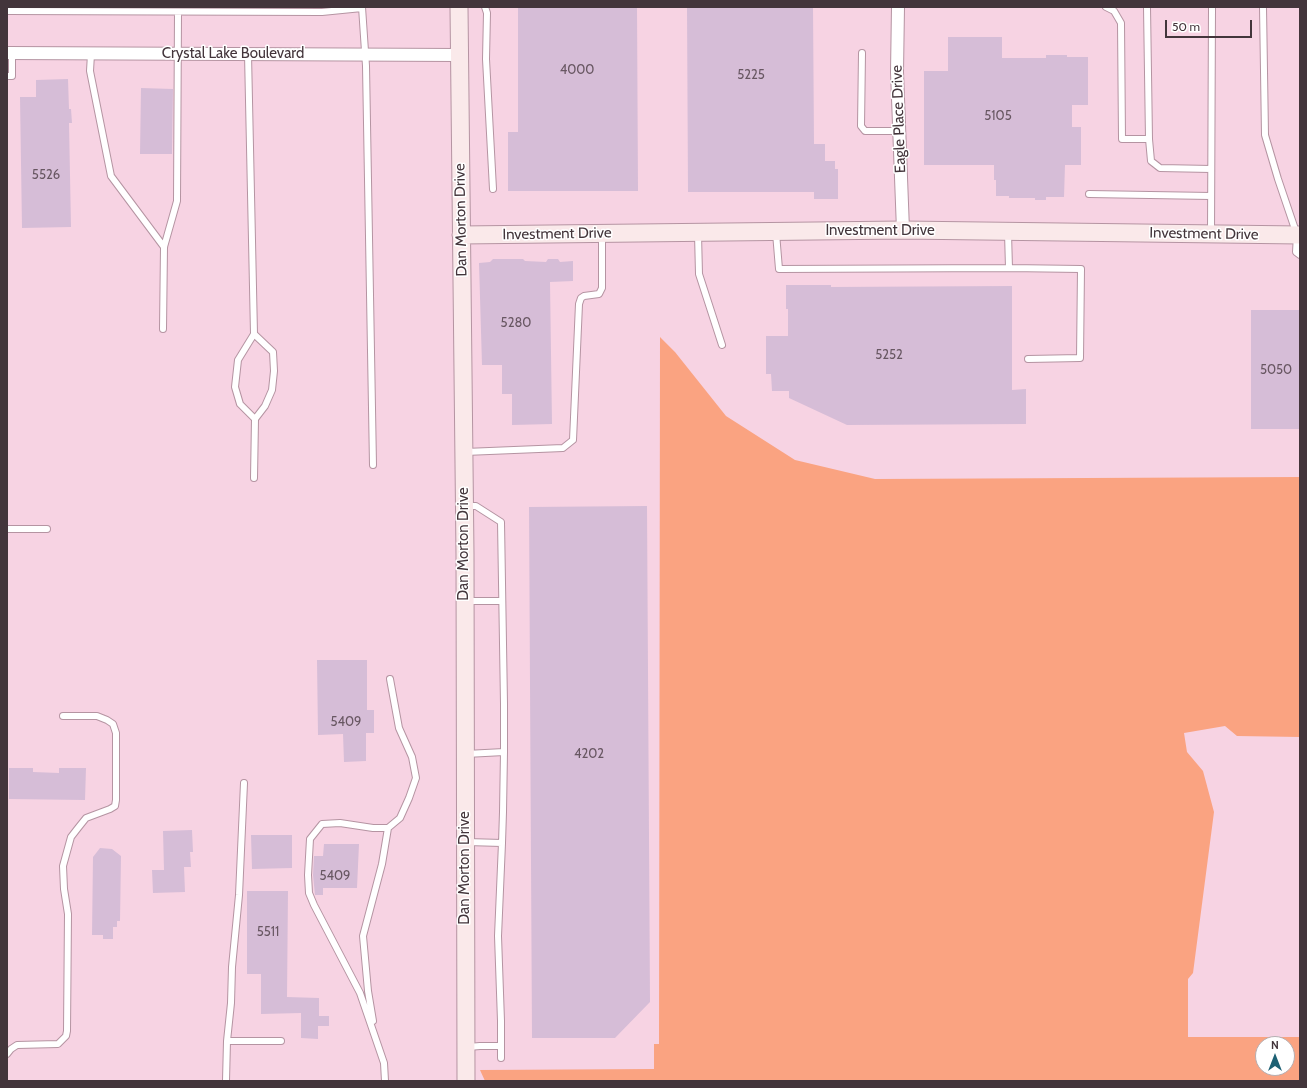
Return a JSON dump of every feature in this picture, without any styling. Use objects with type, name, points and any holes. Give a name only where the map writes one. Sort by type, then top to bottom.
[{"type":"street","name":"Dan Morton Drive","points":[[459,7],[465,601],[466,1081]]},
{"type":"street","name":"Eagle Place Drive","points":[[898,7],[897,72],[903,230]]},
{"type":"street","name":"Crystal Lake Boulevard","points":[[9,54],[459,55]]},
{"type":"street","name":"Investment Drive","points":[[461,235],[903,230],[1298,235]]},
{"type":"lane","points":[[485,7],[492,189]]},
{"type":"lane","points":[[1106,7],[1114,11],[1121,23],[1122,139],[1149,139]]},
{"type":"lane","points":[[1147,7],[1149,139],[1151,160],[1160,168],[1211,169]]},
{"type":"lane","points":[[1211,234],[1212,7]]},
{"type":"lane","points":[[1263,7],[1266,135],[1278,179],[1298,235],[1296,252],[1300,255]]},
{"type":"lane","points":[[7,11],[322,12],[362,8],[365,55],[373,465]]},
{"type":"lane","points":[[164,329],[164,248],[177,201],[178,12]]},
{"type":"lane","points":[[862,53],[861,126],[865,131],[899,131]]},
{"type":"lane","points":[[7,76],[12,76],[9,54]]},
{"type":"lane","points":[[91,54],[90,71],[111,176],[164,248]]},
{"type":"lane","points":[[248,54],[254,334],[238,360],[235,387],[240,404],[255,419]]},
{"type":"lane","points":[[1089,194],[1211,196]]},
{"type":"lane","points":[[775,231],[779,269],[1081,269],[1080,358],[1028,360]]},
{"type":"lane","points":[[1008,231],[1009,268]]},
{"type":"lane","points":[[698,232],[699,274],[722,345]]},
{"type":"lane","points":[[464,452],[563,448],[573,440],[579,304],[581,298],[584,296],[599,294],[602,288],[602,233]]},
{"type":"lane","points":[[254,334],[273,352],[274,371],[272,390],[265,406],[255,419],[254,478]]},
{"type":"lane","points":[[464,506],[476,506],[501,522],[504,704],[503,812],[498,936],[502,1021],[501,1058]]},
{"type":"lane","points":[[7,529],[47,529]]},
{"type":"lane","points":[[465,601],[502,601]]},
{"type":"lane","points":[[385,1081],[384,1063],[360,993],[314,905],[309,893],[308,875],[310,839],[322,824],[340,823],[373,828],[388,828],[400,818],[409,798],[416,778],[412,757],[399,728],[390,679]]},
{"type":"lane","points":[[7,1054],[17,1045],[58,1044],[66,1036],[68,914],[64,889],[63,866],[71,837],[86,818],[115,806],[116,800],[116,733],[113,724],[97,716],[63,716]]},
{"type":"lane","points":[[465,754],[504,752]]},
{"type":"lane","points":[[226,1081],[232,967],[240,895],[244,783]]},
{"type":"lane","points":[[377,1040],[368,991],[363,936],[382,864],[388,828]]},
{"type":"lane","points":[[465,842],[502,843]]},
{"type":"lane","points":[[227,1041],[281,1040]]},
{"type":"lane","points":[[466,1048],[501,1046]]},
{"type":"shaded area","points":[[660,337],[675,352],[726,416],[795,460],[875,479],[1300,477],[1300,737],[1237,736],[1225,726],[1184,733],[1187,752],[1203,771],[1214,812],[1193,973],[1188,979],[1188,1037],[1255,1037],[1255,1076],[1295,1076],[1295,1037],[1300,1037],[1300,1081],[485,1081],[480,1070],[654,1069],[654,1044],[659,1044]]},
{"type":"building","points":[[518,7],[637,7],[638,191],[508,191],[508,132],[518,132]]},
{"type":"building","points":[[687,7],[813,7],[814,144],[825,144],[825,161],[835,161],[835,169],[838,169],[838,199],[814,199],[814,192],[688,192]]},
{"type":"building","points":[[948,37],[1002,37],[1002,58],[1046,58],[1046,55],[1088,57],[1088,105],[1072,105],[1072,127],[1081,127],[1081,165],[1065,165],[1064,197],[1046,197],[1046,200],[1035,200],[1035,198],[1009,198],[1009,196],[996,196],[994,165],[924,165],[924,71],[948,71]]},
{"type":"building","points":[[68,79],[69,109],[71,109],[72,123],[69,123],[71,227],[22,228],[20,97],[36,97],[36,80]]},
{"type":"building","points":[[141,88],[173,89],[172,154],[140,154]]},
{"type":"building","points":[[493,259],[523,259],[525,261],[546,262],[548,259],[558,259],[560,262],[573,261],[573,281],[550,282],[552,424],[512,425],[512,394],[502,394],[502,365],[482,365],[479,263],[490,262]]},
{"type":"building","points":[[786,285],[831,285],[831,287],[1012,286],[1012,390],[1026,389],[1026,424],[847,425],[789,398],[789,391],[772,391],[771,374],[766,374],[766,336],[788,336]]},
{"type":"building","points":[[1251,310],[1300,310],[1300,429],[1251,429]]},
{"type":"building","points":[[647,506],[650,1002],[615,1038],[532,1038],[529,507]]},
{"type":"building","points":[[317,660],[367,660],[367,710],[374,710],[374,733],[366,733],[366,761],[344,762],[343,734],[318,735]]},
{"type":"building","points":[[9,768],[33,768],[33,772],[59,773],[59,768],[86,768],[85,800],[9,799]]},
{"type":"building","points":[[192,830],[193,852],[190,852],[191,867],[184,867],[185,892],[153,893],[152,870],[164,870],[163,831]]},
{"type":"building","points":[[251,835],[292,835],[292,868],[252,869]]},
{"type":"building","points":[[324,844],[359,844],[357,888],[323,888],[323,895],[315,895],[313,875],[314,856],[323,856]]},
{"type":"building","points":[[100,848],[112,849],[121,856],[120,921],[117,921],[117,927],[113,927],[113,939],[103,939],[103,935],[92,935],[93,857]]},
{"type":"building","points":[[247,891],[288,891],[287,997],[319,998],[319,1016],[329,1016],[329,1026],[318,1026],[318,1039],[301,1038],[301,1013],[261,1014],[261,974],[247,974]]}]
